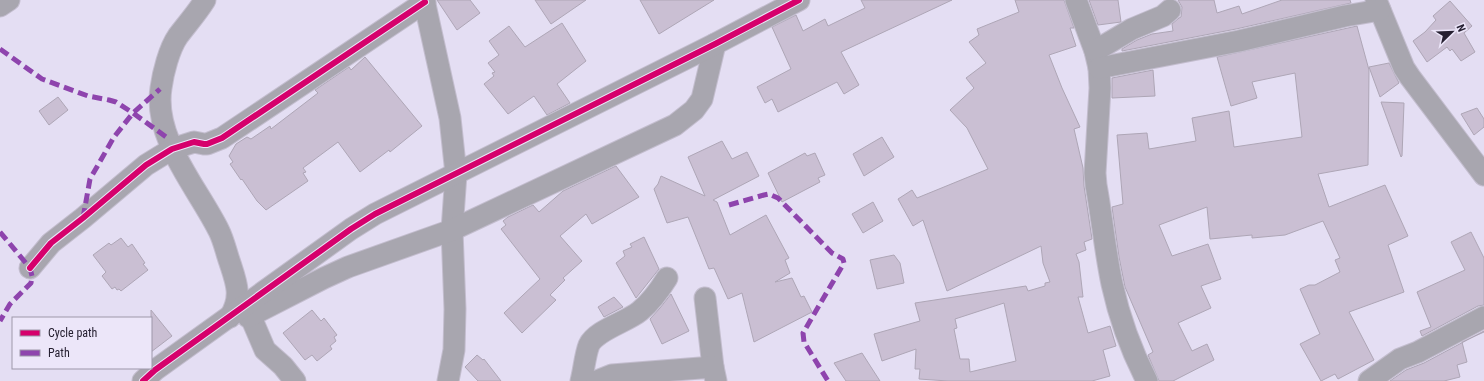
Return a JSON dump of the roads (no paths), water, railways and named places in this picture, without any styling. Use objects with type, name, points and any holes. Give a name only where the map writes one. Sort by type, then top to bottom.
[{"type":"street","points":[[0,6],[9,0]]},
{"type":"street","points":[[205,0],[177,38],[163,75],[159,104],[161,117],[172,149],[220,232],[236,283],[238,295],[236,308],[230,317]]},
{"type":"street","points":[[143,381],[155,370],[185,348],[363,221],[715,44],[799,0]]},
{"type":"street","points":[[1076,0],[1097,60],[1100,88],[1095,173],[1112,284],[1124,326],[1139,366],[1147,381]]},
{"type":"street","points":[[30,268],[51,243],[89,214],[139,171],[172,149],[194,142],[208,144],[222,138],[425,1],[450,118],[456,174],[452,230],[455,308],[454,350],[448,381]]},
{"type":"street","points":[[1097,60],[1239,41],[1345,16],[1378,5],[1404,68],[1484,175]]},
{"type":"street","points":[[1097,60],[1132,29],[1163,16],[1170,10]]},
{"type":"street","points":[[185,348],[348,267],[452,230],[676,125],[694,110],[702,99],[715,44]]},
{"type":"street","points":[[581,381],[589,345],[593,340],[598,335],[632,317],[640,311],[656,295],[667,278]]},
{"type":"street","points":[[597,381],[612,375],[715,374],[705,298]]},
{"type":"street","points":[[250,315],[264,350],[287,371],[295,381]]},
{"type":"street","points":[[1372,380],[1400,359],[1418,352],[1484,318]]}]
